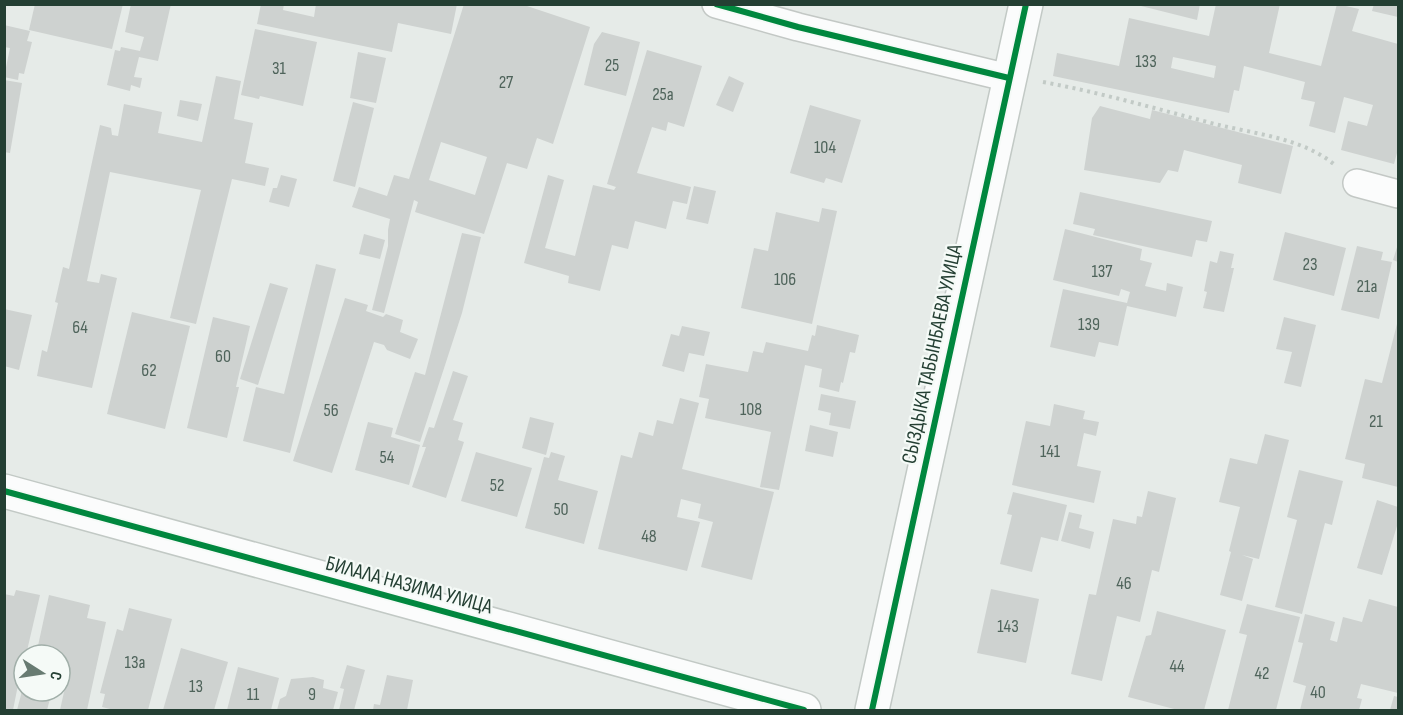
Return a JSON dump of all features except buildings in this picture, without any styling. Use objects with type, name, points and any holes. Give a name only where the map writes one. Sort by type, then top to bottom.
[{"type":"street","points":[[716,4],[798,27],[1009,78]]},
{"type":"street","name":"СЫЗДЫКА ТАБЫНБАЕВА УЛИЦА","points":[[872,711],[1026,4]]},
{"type":"street","points":[[1357,183],[1398,194]]},
{"type":"street","name":"БИЛАЛА НАЗИМА УЛИЦА","points":[[4,491],[804,711]]},
{"type":"path","points":[[1043,82],[1098,92],[1295,143],[1329,160],[1357,183]]},
{"type":"cycle path","points":[[716,4],[798,27],[1009,78]]},
{"type":"cycle path","points":[[872,710],[1026,4]]},
{"type":"cycle path","points":[[4,491],[804,710]]}]
